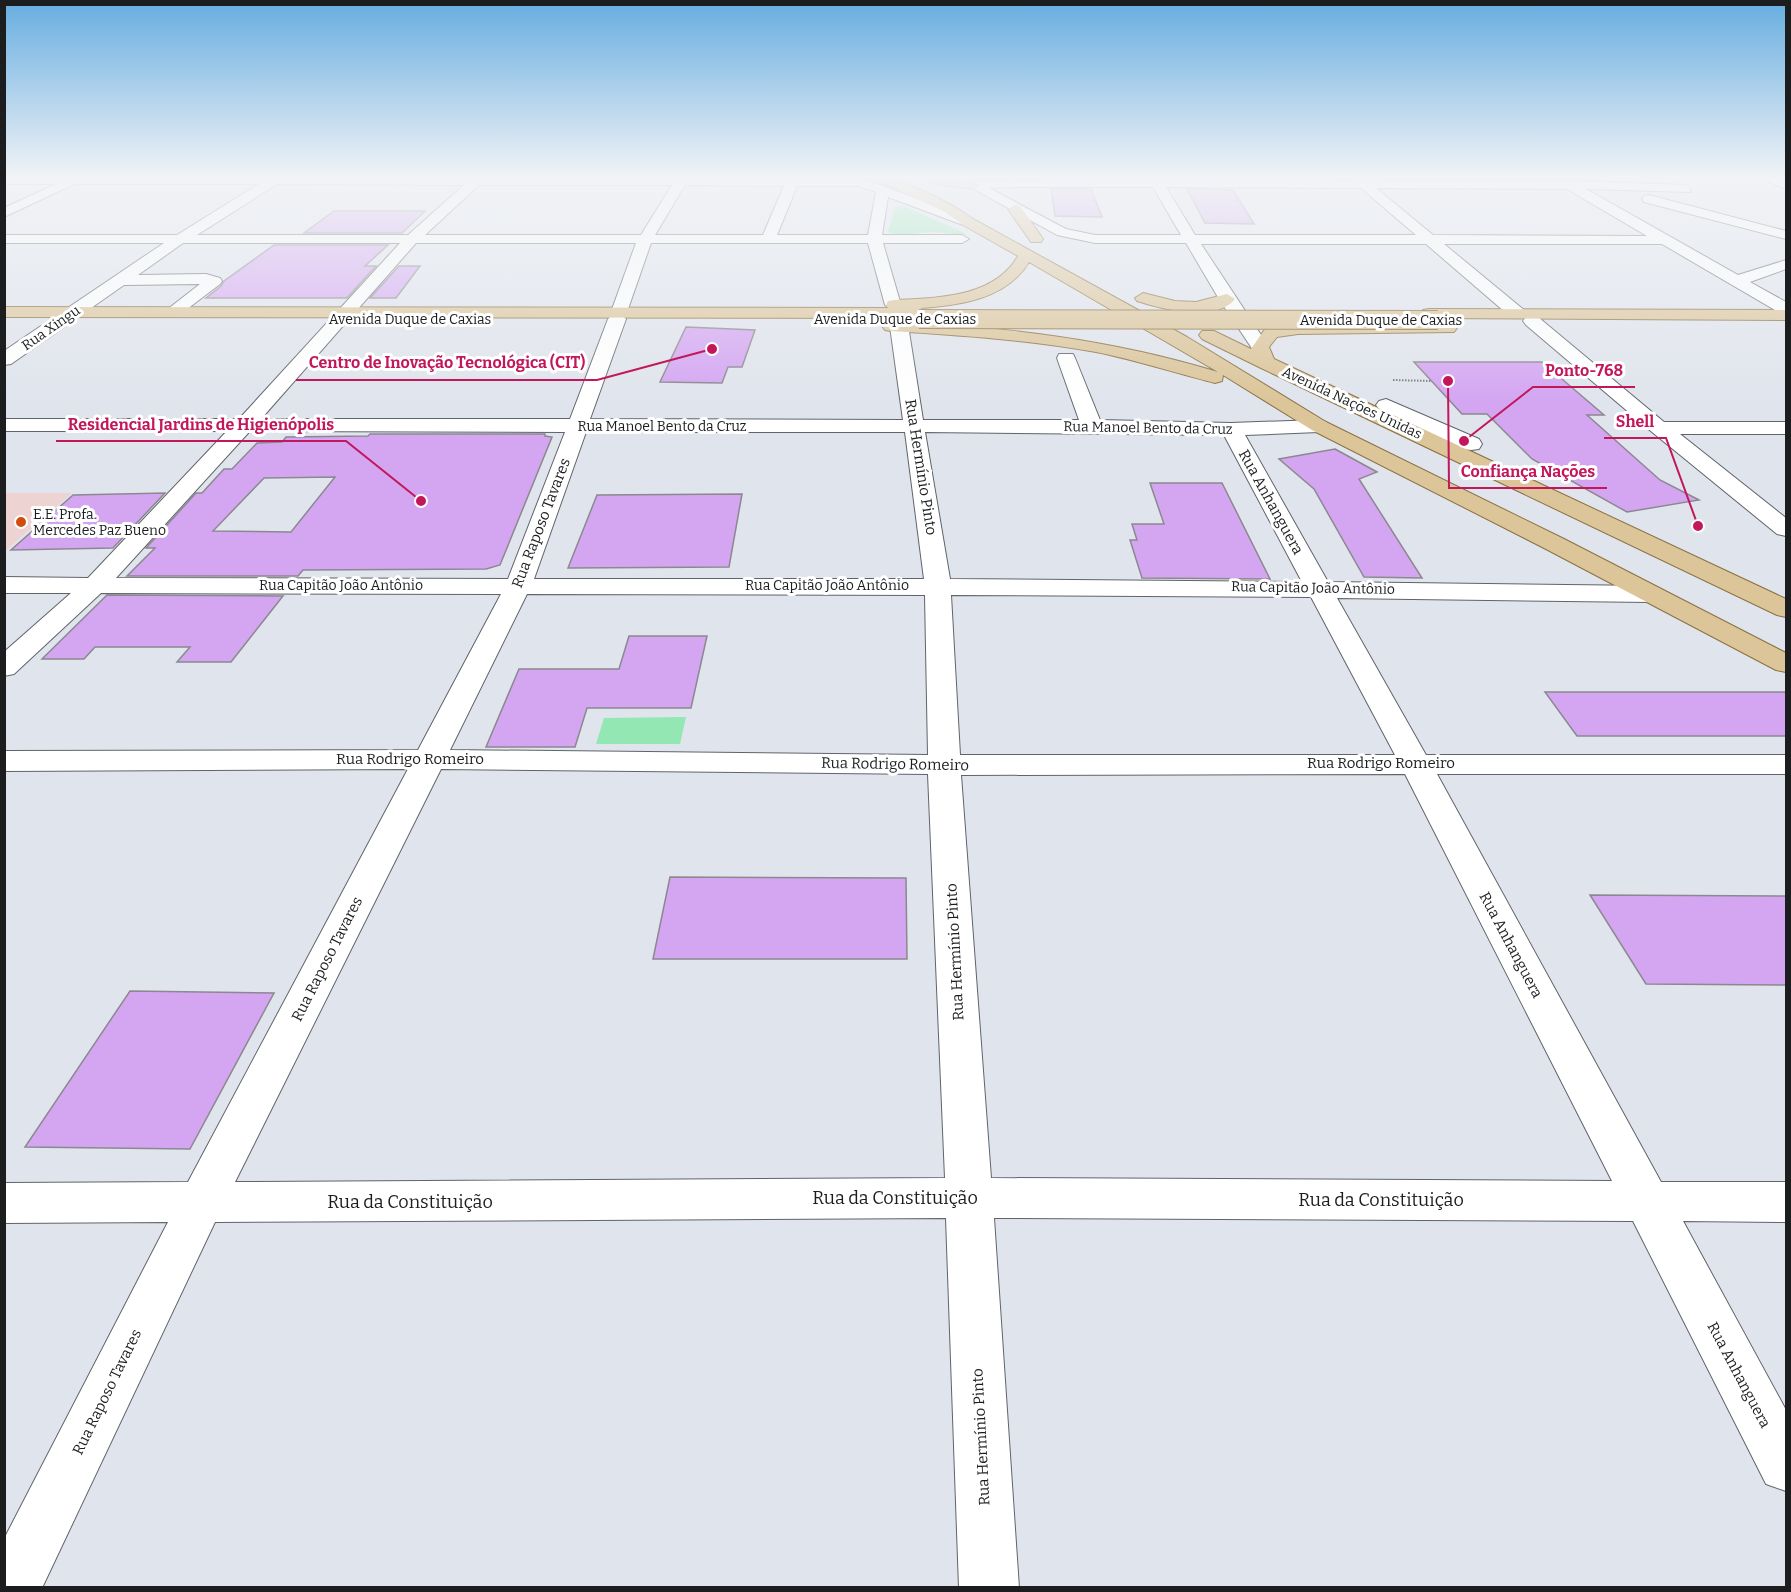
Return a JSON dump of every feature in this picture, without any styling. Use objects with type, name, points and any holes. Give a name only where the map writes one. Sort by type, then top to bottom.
[{"type":"main road","points":[[905,317],[922,303],[988,290],[1007,280],[1027,252]]},
{"type":"main road","name":"Avenida Nações Unidas","points":[[1039,252],[1318,426],[1555,544],[1786,664]]},
{"type":"main road","name":"Avenida Nações Unidas","points":[[1043,252],[1143,298],[1198,331],[1264,356],[1365,409],[1658,546],[1786,609]]},
{"type":"main road","points":[[1143,298],[1168,305],[1190,307],[1216,305],[1227,299]]},
{"type":"main road","name":"Avenida Duque de Caxias","points":[[4,312],[68,316],[1434,317],[1786,321]]},
{"type":"main road","name":"Avenida Duque de Caxias","points":[[4,319],[172,312],[344,315]]},
{"type":"main road","name":"Avenida Duque de Caxias","points":[[1524,319],[1786,315]]},
{"type":"main road","points":[[785,316],[905,317],[1089,344],[1184,366],[1279,401]]},
{"type":"main road","points":[[1264,356],[1271,333],[1298,329],[1486,327],[1524,319]]},
{"type":"main road","points":[[1555,544],[1626,568],[1649,570],[1664,567],[1666,559],[1658,546]]},
{"type":"main road","points":[[1739,640],[1734,630],[1737,620],[1757,617],[1786,621]]},
{"type":"street","name":"Rua Xingu","points":[[4,360],[161,252]]},
{"type":"street","points":[[4,668],[95,585],[244,426],[399,252]]},
{"type":"street","name":"Rua Raposo Tavares","points":[[11,1587],[201,1203],[519,585],[640,252]]},
{"type":"street","name":"Rua Hermínio Pinto","points":[[879,252],[905,317],[916,426],[938,585],[944,765],[989,1587]]},
{"type":"street","points":[[1199,252],[1264,356]]},
{"type":"street","points":[[1446,252],[1524,319],[1786,529]]},
{"type":"street","points":[[1688,252],[1786,309]]},
{"type":"street","points":[[1736,280],[1786,264]]},
{"type":"street","points":[[120,280],[206,279],[214,281],[172,312]]},
{"type":"street","points":[[93,299],[190,298]]},
{"type":"street","points":[[1066,358],[1092,426]]},
{"type":"street","points":[[1365,409],[1392,404],[1471,444]]},
{"type":"street","name":"Rua Manoel Bento da Cruz","points":[[4,425],[1092,426],[1231,429],[1318,426]]},
{"type":"street","points":[[1659,428],[1786,428]]},
{"type":"street","name":"Rua Anhanguera","points":[[1231,429],[1415,763],[1786,1464]]},
{"type":"street","name":"Rua Capitão João Antônio","points":[[4,585],[938,585],[1318,588],[1650,594]]},
{"type":"street","name":"Rua Rodrigo Romeiro","points":[[4,761],[429,759],[944,765],[1786,764]]},
{"type":"street","name":"Rua da Constituição","points":[[4,1203],[969,1198],[1786,1202]]},
{"type":"shaded area","name":"E.E. Profa. Mercedes Paz Bueno","points":[[5,493],[72,493],[5,551]]},
{"type":"green space","points":[[686,717],[680,744],[596,744],[604,718]]},
{"type":"building","points":[[264,252],[380,252],[365,266],[376,266],[347,298],[206,298],[224,281]]},
{"type":"building","points":[[399,266],[420,266],[396,298],[370,298]]},
{"type":"building","points":[[686,327],[755,330],[742,367],[728,367],[722,383],[660,382]]},
{"type":"building","points":[[1414,362],[1542,362],[1604,415],[1587,415],[1660,480],[1699,500],[1627,512],[1532,459],[1487,414],[1462,414]]},
{"type":"building","points":[[370,434],[545,434],[545,436],[552,437],[500,565],[486,569],[303,570],[298,576],[127,576],[155,548],[146,548],[196,493],[202,493],[224,469],[232,469],[257,443],[282,442],[286,437],[368,436]],"holes":[[[335,477],[291,532],[213,531],[264,478]]]},
{"type":"building","points":[[1335,449],[1377,472],[1359,479],[1422,578],[1364,577],[1314,489],[1279,459]]},
{"type":"building","points":[[1150,483],[1222,483],[1270,579],[1142,578],[1130,540],[1137,540],[1132,524],[1164,524]]},
{"type":"building","points":[[165,493],[113,548],[11,550],[73,495]]},
{"type":"building","points":[[742,494],[729,567],[568,568],[597,495]]},
{"type":"building","points":[[107,595],[283,596],[231,662],[177,662],[190,647],[95,647],[84,659],[42,659]]},
{"type":"building","points":[[629,636],[707,636],[691,708],[587,708],[575,747],[486,747],[519,669],[619,669]]},
{"type":"building","points":[[1545,692],[1786,692],[1786,736],[1577,736]]},
{"type":"building","points":[[670,877],[906,878],[907,959],[653,959]]},
{"type":"building","points":[[1590,895],[1786,896],[1786,985],[1646,984]]},
{"type":"building","points":[[130,991],[274,993],[190,1149],[25,1147]]},
{"type":"place","name":"Centro de Inovação Tecnológica (CIT)","points":[[712,349]]},
{"type":"place","name":"Confiança Nações","points":[[1448,381]]},
{"type":"place","name":"Ponto-768","points":[[1464,441]]},
{"type":"place","name":"Residencial Jardins de Higienópolis","points":[[421,501]]},
{"type":"place","name":"E.E. Profa. Mercedes Paz Bueno","points":[[21,522]]},
{"type":"place","name":"Shell","points":[[1698,526]]}]
